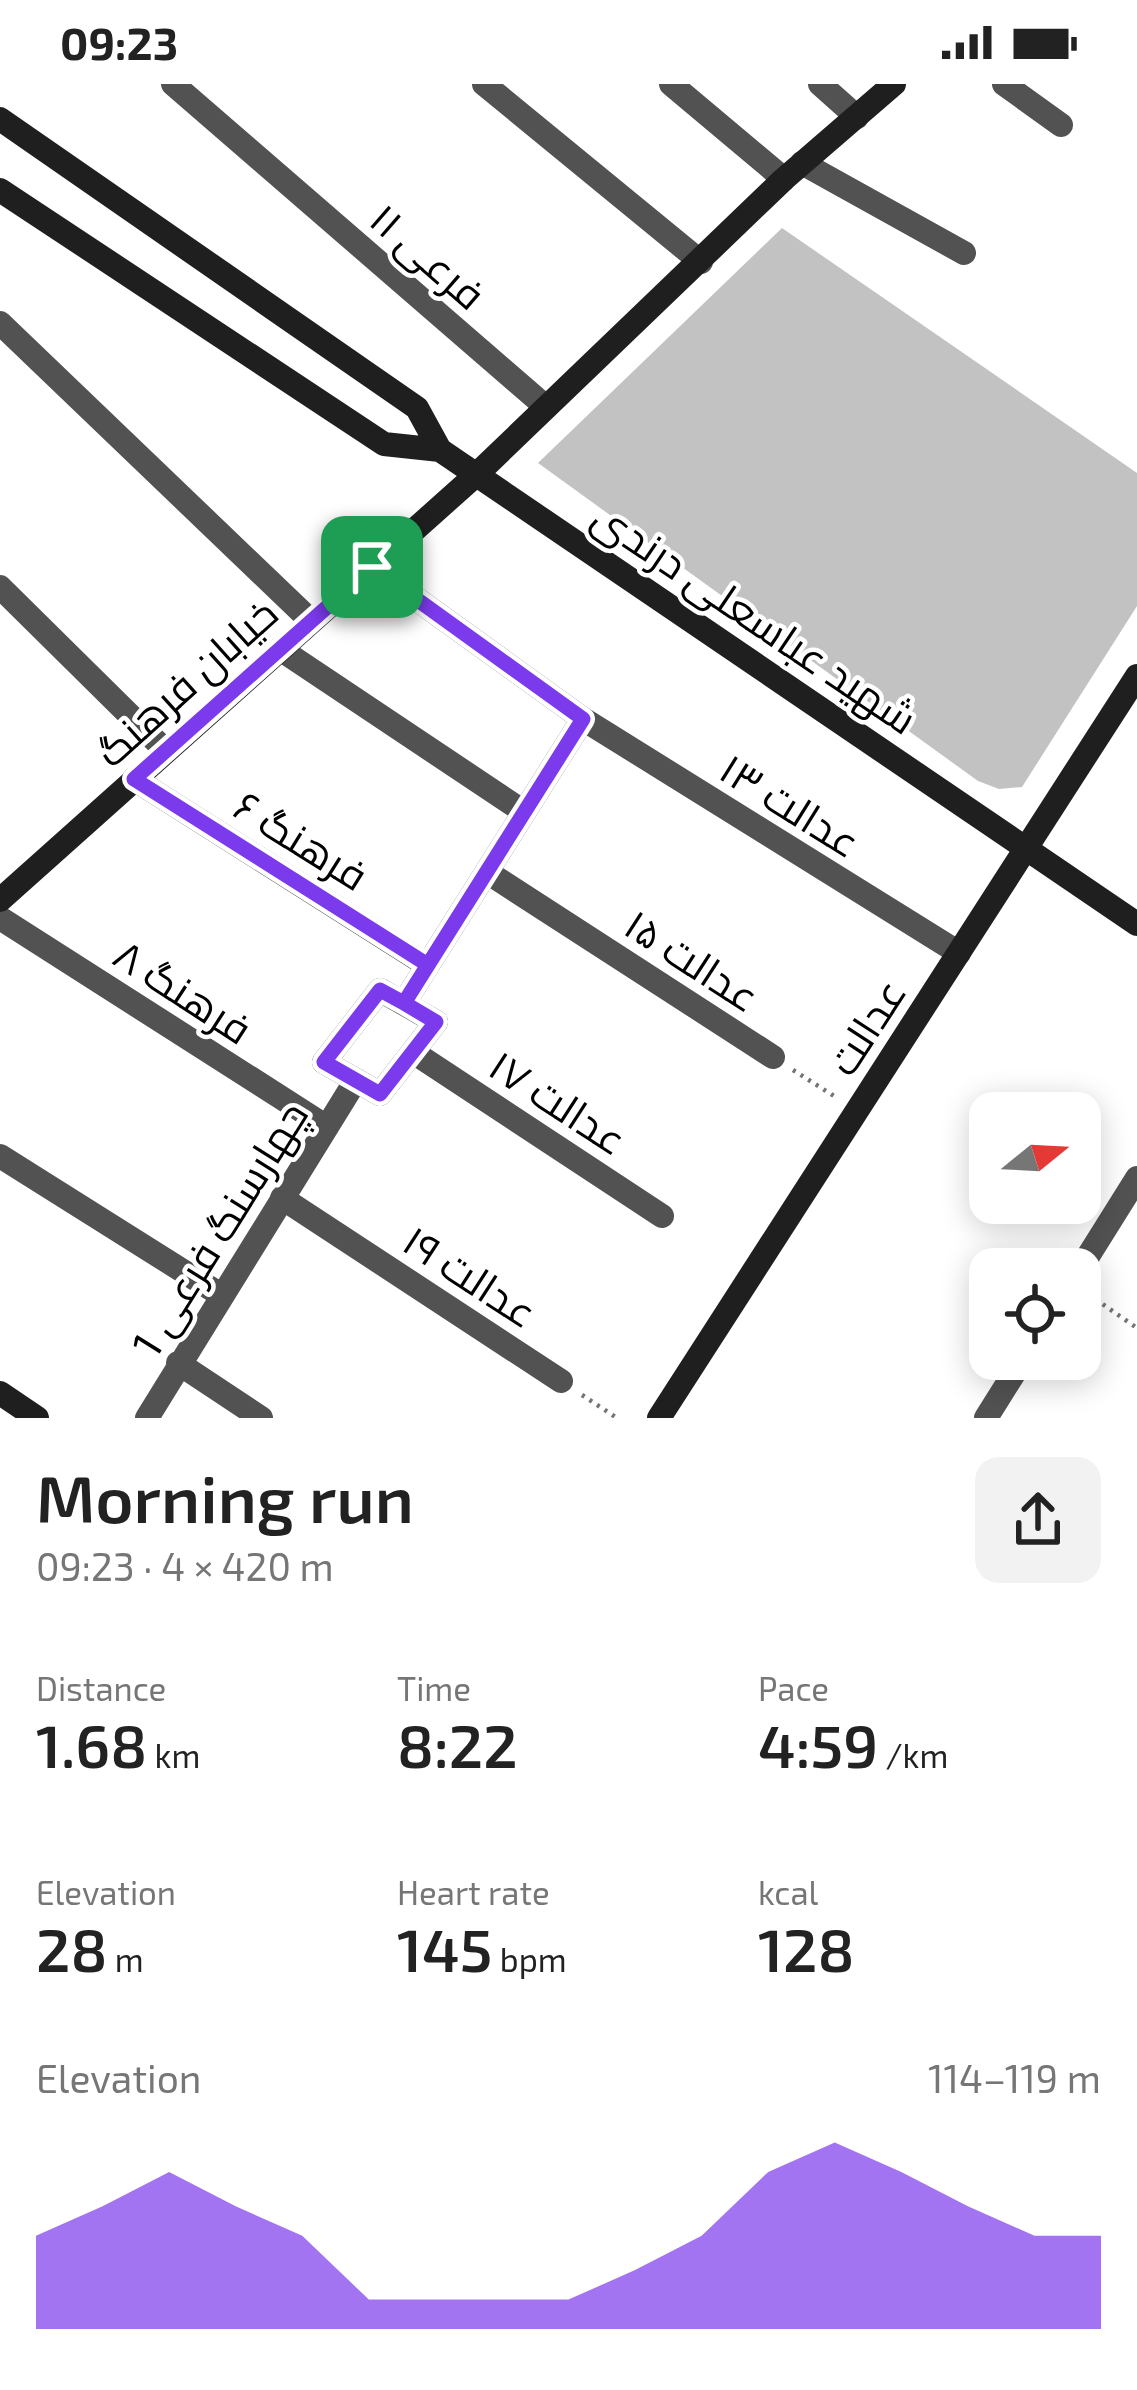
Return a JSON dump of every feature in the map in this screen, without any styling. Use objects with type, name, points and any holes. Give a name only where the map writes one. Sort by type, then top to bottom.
[{"type":"street","name":"فرعی ۱۱","points":[[173,84],[546,407]]},
{"type":"street","points":[[484,84],[701,262]]},
{"type":"street","points":[[671,84],[793,171],[964,253]]},
{"type":"street","points":[[820,84],[857,116]]},
{"type":"street","name":"خیابان فرهنگ","points":[[1,902],[477,474],[793,171],[894,84]]},
{"type":"street","points":[[1004,84],[1061,125]]},
{"type":"street","points":[[0,119],[417,408],[440,450]]},
{"type":"street","points":[[0,190],[384,444],[440,450]]},
{"type":"street","points":[[9,332],[311,621]]},
{"type":"street","name":"شهید عباسعلی درندی","points":[[440,450],[1137,923]]},
{"type":"street","name":"عدالت ۱۳","points":[[372,567],[583,719],[868,900],[959,952]]},
{"type":"street","points":[[0,586],[166,751]]},
{"type":"street","points":[[280,649],[524,812]]},
{"type":"street","name":"عدالت","points":[[659,1418],[1137,676]]},
{"type":"street","points":[[404,1003],[583,719]]},
{"type":"street","name":"فرهنگ ۶","points":[[134,779],[428,965]]},
{"type":"street","name":"عدالت ۱۵","points":[[487,872],[773,1057]]},
{"type":"street","name":"فرهنگ ۸","points":[[1,902],[327,1127]]},
{"type":"street","points":[[380,990],[436,1022],[412,1052],[380,1094],[324,1062],[380,990]]},
{"type":"street","name":"عدالت ۱۷","points":[[412,1052],[662,1216]]},
{"type":"street","name":"چهارسنگ فرعی 1","points":[[147,1418],[356,1080]]},
{"type":"street","points":[[0,1156],[221,1295]]},
{"type":"street","points":[[1093,1248],[1137,1178]]},
{"type":"street","name":"عدالت ۱۹","points":[[282,1198],[561,1381]]},
{"type":"street","points":[[178,1363],[261,1418]]},
{"type":"street","points":[[986,1418],[1010,1380]]},
{"type":"street","points":[[0,1393],[37,1418]]},
{"type":"path","name":"عدالت ۱۵","points":[[773,1057],[857,1111]]},
{"type":"path","points":[[1101,1303],[1137,1328]]},
{"type":"path","name":"عدالت ۱۹","points":[[561,1381],[617,1418]]},
{"type":"building","points":[[782,228],[1137,473],[1137,606],[1022,787],[999,789],[978,781],[538,463]]},
{"type":"route","points":[[372,567],[134,779],[428,965],[404,1003],[380,990],[324,1062],[380,1094],[436,1022],[404,1003],[487,872],[583,719],[372,567]]}]
